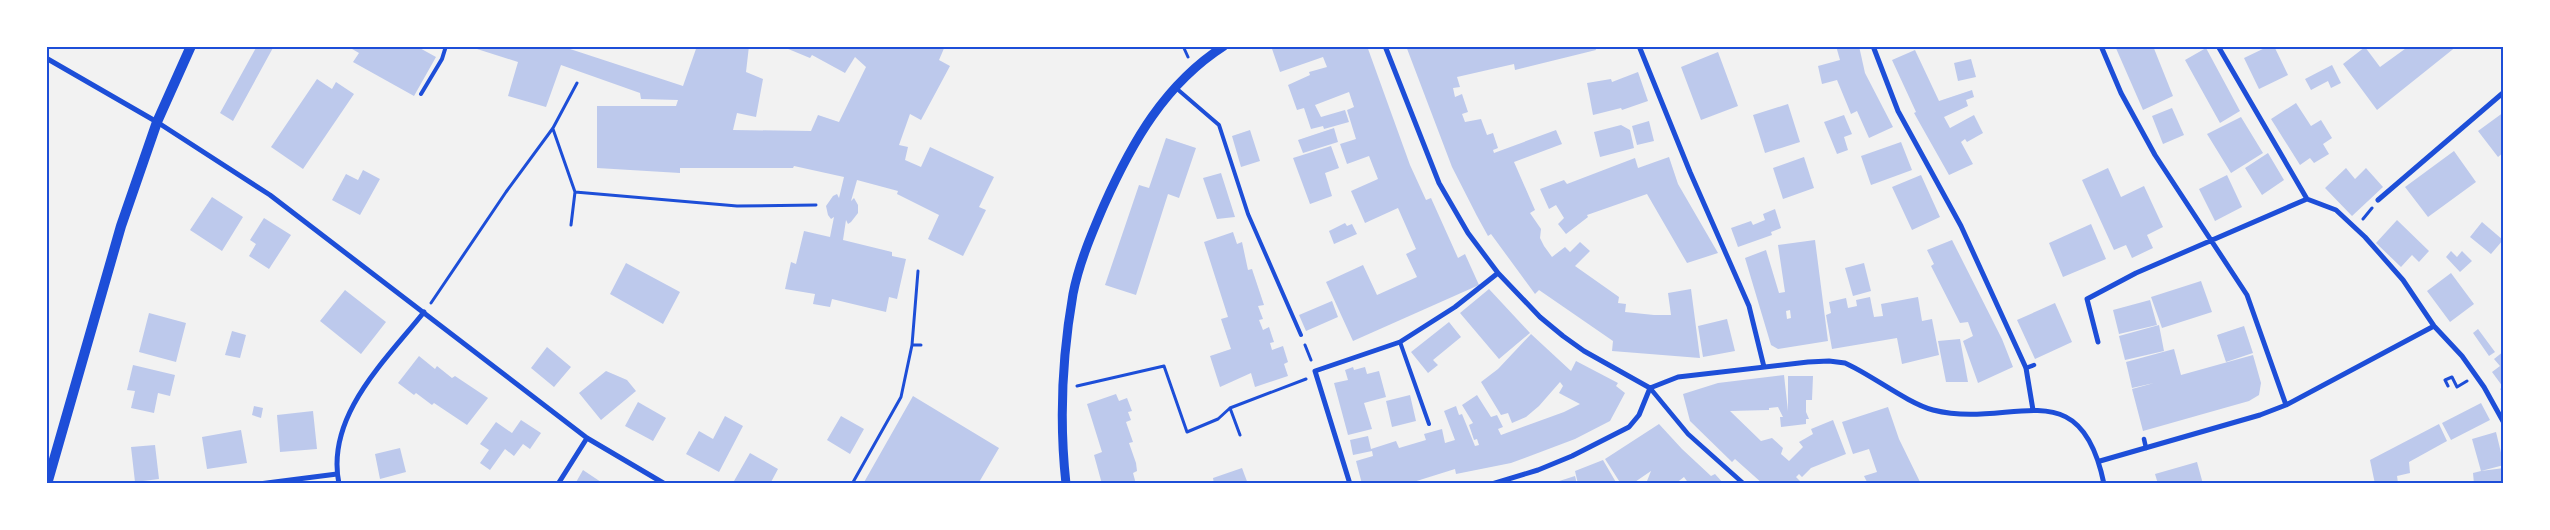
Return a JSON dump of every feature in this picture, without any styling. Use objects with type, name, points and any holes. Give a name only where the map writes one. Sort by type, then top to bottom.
[{"type":"main road","points":[[47,484],[121,226],[157,122],[190,46]]},
{"type":"street","points":[[1066,484],[1062,443],[1062,390],[1073,292],[1090,236],[1123,163],[1144,128],[1175,87],[1192,69],[1224,46]]},
{"type":"street","points":[[1385,46],[1439,183],[1468,233],[1498,273],[1519,296],[1563,336],[1584,351],[1650,388],[1688,434],[1744,484]]},
{"type":"street","points":[[1639,46],[1690,172],[1749,306],[1764,367]]},
{"type":"street","points":[[1872,46],[1898,110],[1961,226],[2026,368],[2033,410]]},
{"type":"street","points":[[2101,46],[2121,93],[2155,155],[2210,242],[2228,264],[2247,295],[2286,405]]},
{"type":"street","points":[[2218,46],[2308,199],[2336,210],[2355,227],[2403,280],[2434,326],[2462,356],[2484,388],[2504,423]]},
{"type":"street","points":[[46,58],[157,122],[270,195],[588,438],[664,484]]},
{"type":"street","points":[[2378,200],[2504,92]]},
{"type":"street","points":[[2098,342],[2087,299],[2136,273],[2308,199]]},
{"type":"street","points":[[1350,484],[1315,371],[1400,342],[1455,308],[1498,273]]},
{"type":"street","points":[[339,484],[337,474],[338,450],[344,424],[362,389],[424,312]]},
{"type":"street","points":[[2100,461],[2260,415],[2286,405],[2434,326]]},
{"type":"street","points":[[1492,484],[1538,470],[1572,456],[1629,427],[1639,415],[1650,388],[1678,377],[1822,361],[1845,363],[1926,407],[1952,413],[2006,414],[2033,410],[2051,411],[2068,417],[2092,443],[2100,461],[2104,484]]},
{"type":"street","points":[[2026,368],[2034,366]]},
{"type":"street","points":[[558,484],[588,438]]},
{"type":"street","points":[[2144,439],[2146,448]]},
{"type":"street","points":[[259,484],[337,474]]},
{"type":"lane","points":[[421,94],[442,59],[446,46]]},
{"type":"lane","points":[[1175,87],[1218,124],[1248,214],[1301,335]]},
{"type":"lane","points":[[1400,342],[1429,424]]},
{"type":"path","points":[[424,312],[552,128],[577,83]]},
{"type":"path","points":[[552,128],[574,192],[571,225]]},
{"type":"path","points":[[574,192],[737,206],[816,205]]},
{"type":"path","points":[[2355,227],[2378,200]]},
{"type":"path","points":[[852,484],[901,396],[912,344],[918,271]]},
{"type":"path","points":[[1062,390],[1164,366],[1186,432],[1218,419],[1230,408],[1302,382],[1315,371],[1301,335]]},
{"type":"path","points":[[912,344],[921,345]]},
{"type":"path","points":[[2448,386],[2445,380],[2452,377],[2457,387]]},
{"type":"path","points":[[1230,408],[1240,435]]},
{"type":"building","points":[[257,46],[274,46],[233,121],[220,113]]},
{"type":"building","points":[[347,46],[416,46],[436,57],[414,96],[353,62],[359,53]]},
{"type":"building","points":[[478,46],[568,46],[567,48],[683,86],[697,46],[749,46],[746,72],[763,79],[756,117],[737,113],[733,130],[811,131],[818,115],[839,122],[866,67],[855,57],[845,73],[812,55],[810,58],[781,46],[945,46],[939,60],[950,66],[921,120],[910,114],[899,145],[908,147],[905,160],[921,167],[930,147],[994,177],[979,207],[986,210],[963,256],[928,239],[939,215],[897,194],[898,191],[857,180],[851,201],[854,198],[858,205],[858,213],[848,224],[846,220],[843,240],[892,252],[892,256],[906,259],[897,299],[889,297],[886,312],[832,299],[830,307],[813,304],[815,294],[785,289],[791,262],[796,264],[804,231],[830,237],[834,217],[831,219],[828,215],[826,206],[833,196],[837,194],[839,198],[844,177],[794,166],[793,168],[680,168],[680,173],[597,168],[597,106],[676,106],[678,100],[641,99],[640,93],[561,65],[546,107],[508,96],[518,62],[477,49]]},
{"type":"building","points":[[1271,46],[1367,46],[1410,165],[1426,200],[1431,198],[1458,258],[1465,254],[1479,285],[1353,341],[1326,282],[1363,265],[1377,295],[1417,277],[1406,254],[1416,249],[1398,208],[1365,223],[1351,191],[1378,179],[1369,156],[1347,164],[1340,144],[1356,139],[1347,110],[1354,107],[1349,92],[1315,105],[1321,117],[1345,110],[1349,122],[1324,129],[1323,126],[1311,129],[1304,108],[1297,110],[1288,85],[1310,75],[1309,72],[1327,67],[1323,57],[1280,72]]},
{"type":"building","points":[[1406,46],[1595,46],[1596,50],[1515,70],[1514,64],[1457,77],[1460,87],[1453,88],[1455,97],[1462,94],[1468,112],[1462,114],[1465,122],[1481,119],[1487,135],[1493,133],[1498,148],[1493,150],[1494,153],[1556,130],[1562,144],[1514,162],[1535,210],[1530,213],[1541,229],[1540,238],[1544,246],[1552,257],[1565,247],[1570,252],[1580,242],[1590,251],[1575,266],[1619,297],[1618,303],[1626,304],[1625,312],[1671,315],[1668,293],[1691,289],[1700,358],[1612,351],[1613,341],[1539,290],[1535,294],[1491,234],[1488,236],[1477,216],[1452,167]]},
{"type":"building","points":[[1836,46],[1859,46],[1865,73],[1893,127],[1869,138],[1857,111],[1851,114],[1837,80],[1822,84],[1818,66],[1840,60]]},
{"type":"building","points":[[2115,46],[2153,46],[2173,96],[2143,110]]},
{"type":"building","points":[[2269,46],[2274,46],[2288,75],[2259,89],[2244,58]]},
{"type":"building","points":[[2409,46],[2457,46],[2377,110],[2343,64],[2365,47],[2380,67]]},
{"type":"building","points":[[2206,48],[2240,111],[2220,123],[2185,60]]},
{"type":"building","points":[[1915,50],[1939,101],[1972,90],[1974,97],[1966,100],[1968,106],[1944,117],[1950,128],[1974,115],[1983,133],[1967,142],[1965,139],[1961,142],[1973,164],[1949,175],[1914,113],[1916,112],[1892,60]]},
{"type":"building","points":[[1718,52],[1738,106],[1701,120],[1681,67]]},
{"type":"building","points":[[1971,59],[1976,77],[1958,81],[1954,63]]},
{"type":"building","points":[[2332,65],[2341,83],[2331,88],[2328,81],[2311,90],[2305,79]]},
{"type":"building","points":[[1638,72],[1648,101],[1622,110],[1621,108],[1593,115],[1587,83],[1611,79],[1612,82]]},
{"type":"building","points":[[317,79],[332,89],[336,82],[354,94],[303,169],[271,147]]},
{"type":"building","points":[[2296,103],[2311,126],[2321,120],[2332,138],[2323,144],[2329,154],[2314,163],[2310,158],[2300,165],[2271,119]]},
{"type":"building","points":[[1788,104],[1800,142],[1765,153],[1753,115]]},
{"type":"building","points":[[2172,108],[2184,135],[2163,144],[2152,116]]},
{"type":"building","points":[[2504,112],[2504,152],[2498,157],[2478,131]]},
{"type":"building","points":[[1844,115],[1852,134],[1844,137],[1848,150],[1837,154],[1824,122]]},
{"type":"building","points":[[2241,117],[2263,153],[2231,173],[2207,134]]},
{"type":"building","points":[[1649,121],[1654,141],[1637,145],[1632,126]]},
{"type":"building","points":[[1621,125],[1630,130],[1634,148],[1600,157],[1594,132]]},
{"type":"building","points":[[1334,128],[1338,142],[1303,153],[1298,140]]},
{"type":"building","points":[[1250,130],[1260,161],[1241,167],[1232,136]]},
{"type":"building","points":[[1166,138],[1196,148],[1179,198],[1168,194],[1136,295],[1105,285],[1139,185],[1149,188]]},
{"type":"building","points":[[1901,142],[1912,170],[1871,185],[1861,156]]},
{"type":"building","points":[[1331,146],[1339,168],[1325,173],[1332,196],[1310,204],[1293,158]]},
{"type":"building","points":[[2454,151],[2476,182],[2428,217],[2405,187]]},
{"type":"building","points":[[2268,153],[2284,180],[2262,195],[2245,168]]},
{"type":"building","points":[[1669,157],[1678,184],[1718,253],[1687,263],[1647,194],[1587,215],[1588,217],[1566,234],[1558,224],[1564,218],[1556,205],[1549,209],[1540,189],[1564,180],[1567,184],[1635,158],[1638,168]]},
{"type":"building","points":[[1804,157],[1814,188],[1783,199],[1773,168]]},
{"type":"building","points":[[2108,168],[2121,197],[2144,186],[2163,227],[2147,235],[2153,248],[2132,258],[2126,245],[2114,250],[2082,180]]},
{"type":"building","points":[[2346,168],[2355,179],[2366,168],[2383,187],[2352,216],[2325,188]]},
{"type":"building","points":[[363,170],[380,179],[360,215],[332,200],[346,174],[358,180]]},
{"type":"building","points":[[1221,173],[1235,217],[1217,219],[1203,178]]},
{"type":"building","points":[[1921,175],[1940,217],[1912,230],[1892,187]]},
{"type":"building","points":[[2227,175],[2242,207],[2215,221],[2199,189]]},
{"type":"building","points":[[212,197],[243,217],[222,251],[190,230]]},
{"type":"building","points":[[1775,209],[1781,228],[1771,232],[1772,235],[1738,247],[1731,228],[1751,221],[1753,225],[1765,220],[1763,214]]},
{"type":"building","points":[[264,218],[291,235],[269,269],[249,256],[256,244],[250,240]]},
{"type":"building","points":[[2397,220],[2429,251],[2419,262],[2412,255],[2401,267],[2376,243]]},
{"type":"building","points":[[2482,222],[2503,240],[2491,254],[2470,237]]},
{"type":"building","points":[[1345,223],[1347,226],[1352,224],[1357,234],[1334,244],[1329,231]]},
{"type":"building","points":[[2091,224],[2106,259],[2063,277],[2049,243]]},
{"type":"building","points":[[1233,232],[1237,244],[1242,242],[1248,270],[1252,269],[1264,305],[1258,306],[1263,319],[1259,320],[1263,330],[1269,327],[1274,342],[1270,343],[1272,350],[1283,346],[1288,362],[1284,364],[1288,376],[1255,387],[1251,373],[1220,387],[1210,356],[1231,349],[1221,319],[1228,317],[1204,242]]},
{"type":"building","points":[[1815,240],[1828,341],[1778,349],[1771,345],[1745,258],[1766,250],[1779,293],[1785,292],[1778,245]],"holes":[[[1790,310],[1791,318],[1787,319],[1786,311]]]},
{"type":"building","points":[[1952,240],[2002,339],[2013,367],[1978,383],[1963,341],[1973,336],[1968,322],[1960,323],[1931,266],[1934,264],[1927,250]]},
{"type":"building","points":[[2451,251],[2457,257],[2462,251],[2472,261],[2460,272],[2446,257]]},
{"type":"building","points":[[626,263],[680,292],[663,324],[610,294]]},
{"type":"building","points":[[1864,263],[1871,291],[1853,296],[1845,268]]},
{"type":"building","points":[[2451,273],[2474,304],[2450,322],[2427,291]]},
{"type":"building","points":[[2201,281],[2212,312],[2162,328],[2151,297]]},
{"type":"building","points":[[1489,289],[1530,333],[1499,359],[1460,313]]},
{"type":"building","points":[[345,290],[386,322],[361,354],[320,321]]},
{"type":"building","points":[[1870,297],[1874,317],[1883,316],[1881,304],[1918,297],[1922,321],[1932,319],[1939,355],[1902,364],[1897,338],[1832,349],[1826,315],[1831,313],[1829,302],[1846,298],[1848,308],[1857,306],[1856,300]]},
{"type":"building","points":[[2150,300],[2157,325],[2119,334],[2113,310]]},
{"type":"building","points":[[1332,301],[1338,317],[1306,331],[1299,315]]},
{"type":"building","points":[[2055,303],[2072,342],[2035,359],[2017,320]]},
{"type":"building","points":[[149,313],[186,323],[176,362],[139,352]]},
{"type":"building","points":[[1727,319],[1735,351],[1703,357],[1698,326]]},
{"type":"building","points":[[1449,322],[1461,337],[1433,360],[1438,365],[1428,373],[1411,352]]},
{"type":"building","points":[[2159,325],[2164,351],[2125,360],[2119,336]]},
{"type":"building","points":[[2244,326],[2253,353],[2226,362],[2217,335]]},
{"type":"building","points":[[2478,329],[2495,352],[2489,356],[2473,333]]},
{"type":"building","points":[[232,331],[246,335],[240,358],[225,355]]},
{"type":"building","points":[[1531,334],[1571,371],[1576,361],[1618,383],[1616,386],[1625,393],[1610,421],[1575,439],[1511,463],[1456,474],[1455,469],[1407,484],[1362,484],[1356,461],[1373,456],[1372,451],[1353,455],[1350,440],[1368,436],[1371,449],[1396,441],[1399,448],[1426,440],[1424,434],[1442,429],[1445,443],[1455,440],[1444,411],[1456,406],[1459,415],[1462,414],[1475,446],[1479,445],[1477,439],[1474,440],[1469,425],[1473,423],[1462,405],[1477,395],[1491,417],[1497,415],[1503,427],[1498,429],[1501,435],[1564,412],[1580,404],[1559,393],[1563,386],[1560,382],[1539,406],[1526,417],[1512,423],[1508,413],[1501,415],[1481,382],[1498,369]]},
{"type":"building","points":[[1960,339],[1968,382],[1946,382],[1938,341]]},
{"type":"building","points":[[547,347],[571,367],[554,387],[531,368]]},
{"type":"building","points":[[2174,349],[2181,375],[2253,355],[2261,383],[2259,395],[2249,401],[2143,431],[2132,389],[2154,383],[2132,388],[2126,362]]},
{"type":"building","points":[[2504,351],[2504,394],[2500,389],[2503,387],[2492,372],[2500,366],[2494,359]]},
{"type":"building","points":[[419,356],[435,369],[437,366],[452,378],[455,376],[488,398],[467,425],[434,403],[432,405],[416,393],[414,395],[398,383]]},
{"type":"building","points":[[133,365],[175,375],[170,396],[158,393],[154,413],[131,408],[135,391],[127,390]]},
{"type":"building","points":[[1353,367],[1354,370],[1365,367],[1367,374],[1379,371],[1386,397],[1364,403],[1372,429],[1348,435],[1334,383],[1348,380],[1345,370]]},
{"type":"building","points":[[606,371],[627,380],[636,391],[601,420],[579,393]]},
{"type":"building","points":[[1784,375],[1788,411],[1788,376],[1813,376],[1812,400],[1806,400],[1806,412],[1809,419],[1806,419],[1806,424],[1781,427],[1780,417],[1783,417],[1778,407],[1769,408],[1769,410],[1730,411],[1761,441],[1772,438],[1783,448],[1781,454],[1789,461],[1803,447],[1799,442],[1813,434],[1811,429],[1833,420],[1846,454],[1811,468],[1802,477],[1799,474],[1796,477],[1803,484],[1763,484],[1735,459],[1732,462],[1690,421],[1683,394],[1718,383]]},
{"type":"building","points":[[1116,394],[1119,401],[1127,398],[1132,411],[1128,412],[1131,420],[1126,422],[1133,442],[1129,443],[1136,463],[1137,471],[1133,473],[1136,484],[1102,484],[1094,455],[1102,452],[1087,404]]},
{"type":"building","points":[[1410,395],[1416,421],[1392,427],[1386,401]]},
{"type":"building","points":[[913,396],[999,448],[978,484],[863,484]]},
{"type":"building","points":[[638,402],[666,418],[653,441],[625,426]]},
{"type":"building","points":[[2481,403],[2490,420],[2451,440],[2442,423]]},
{"type":"building","points":[[254,406],[263,408],[261,418],[252,415]]},
{"type":"building","points":[[1888,407],[1899,439],[1921,484],[1868,484],[1864,476],[1877,472],[1869,449],[1853,454],[1842,422]]},
{"type":"building","points":[[313,411],[317,449],[280,452],[277,415]]},
{"type":"building","points":[[725,416],[743,426],[719,472],[686,454],[699,431],[713,439]]},
{"type":"building","points":[[841,416],[864,429],[850,454],[827,440]]},
{"type":"building","points":[[521,420],[541,433],[530,449],[523,444],[514,456],[505,449],[490,470],[480,463],[489,450],[480,444],[496,422],[512,433]]},
{"type":"building","points":[[1659,424],[1711,476],[1715,474],[1724,484],[1689,484],[1684,477],[1675,484],[1649,484],[1647,481],[1651,471],[1632,484],[1621,484],[1605,459]]},
{"type":"building","points":[[2439,424],[2447,441],[2409,462],[2410,473],[2397,476],[2398,483],[2387,484],[2386,482],[2375,484],[2370,460]]},
{"type":"building","points":[[241,430],[247,463],[207,469],[202,437]]},
{"type":"building","points":[[2496,432],[2504,465],[2481,471],[2472,439]]},
{"type":"building","points":[[155,445],[159,479],[135,482],[131,447]]},
{"type":"building","points":[[400,448],[406,472],[380,479],[375,454]]},
{"type":"building","points":[[750,453],[778,469],[770,484],[738,484],[734,481]]},
{"type":"building","points":[[1603,460],[1617,484],[1578,484],[1575,471]]},
{"type":"building","points":[[2197,462],[2203,484],[2158,484],[2155,474]]},
{"type":"building","points":[[1242,468],[1248,484],[1214,484],[1213,478]]},
{"type":"building","points":[[2504,468],[2504,484],[2474,484],[2473,473]]},
{"type":"building","points":[[583,470],[604,484],[575,484]]},
{"type":"building","points":[[1575,476],[1577,484],[1553,484],[1553,483]]}]
